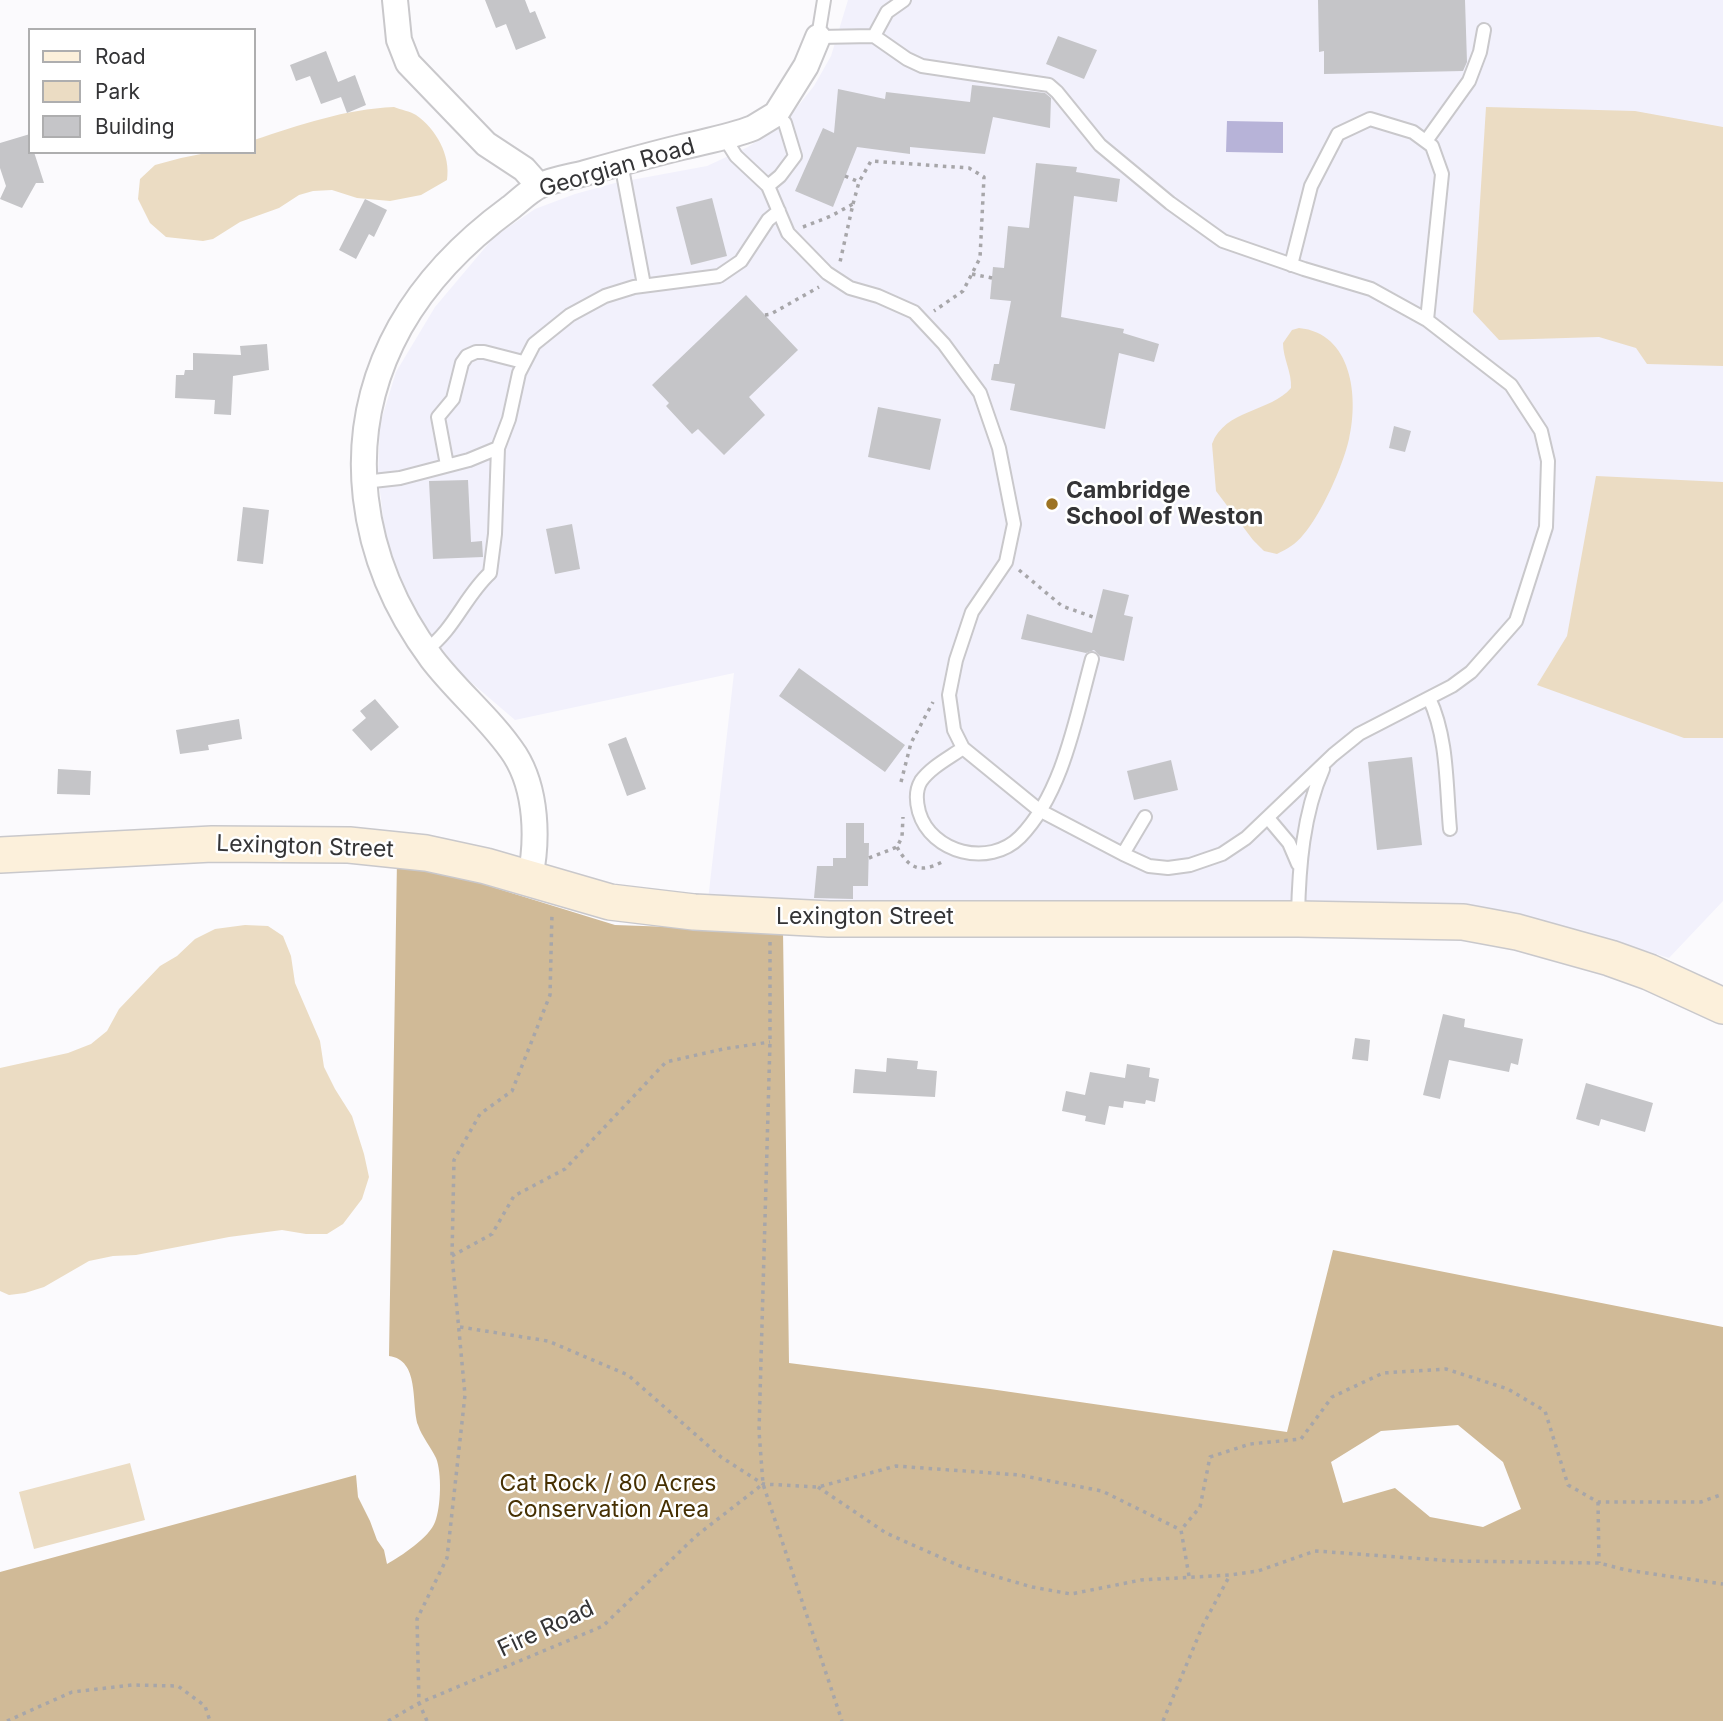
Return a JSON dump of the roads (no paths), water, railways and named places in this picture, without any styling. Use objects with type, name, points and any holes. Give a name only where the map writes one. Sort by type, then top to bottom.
[{"type":"street","points":[[395,0],[399,40],[408,62],[486,144],[524,169],[539,186]]},
{"type":"street","name":"Georgian Road","points":[[541,882],[534,815],[521,766],[502,738],[426,650],[398,604],[379,561],[366,507],[364,482],[366,433],[372,397],[389,348],[407,314],[447,261],[490,222],[539,186],[753,128],[776,114],[806,66],[818,37]]},
{"type":"street","name":"Lexington Street","points":[[0,855],[181,845],[328,844],[417,851],[541,882],[596,899],[640,907],[771,917],[1448,922],[1496,927],[1611,958],[1723,1006]]},
{"type":"lane","points":[[724,137],[736,156],[768,186],[788,233],[827,273],[850,288],[878,296],[914,312],[944,344],[980,393],[999,448],[1014,524],[1006,562],[972,612],[956,660],[949,695],[954,730],[963,748],[1039,810],[1141,863],[1158,867],[1191,865],[1231,849],[1359,734],[1452,686],[1471,672],[1516,621],[1546,527],[1548,461],[1541,431],[1511,384],[1427,320],[1371,289],[1223,241],[1170,203],[1100,145],[1049,85],[922,66],[874,36],[818,37],[824,0]]},
{"type":"lane","points":[[874,36],[887,12],[904,0]]},
{"type":"lane","points":[[1426,141],[1469,81],[1480,52],[1484,30]]},
{"type":"lane","points":[[768,186],[785,171],[795,156],[785,123],[776,114]]},
{"type":"lane","points":[[1291,265],[1311,186],[1338,134],[1370,118],[1413,132],[1432,146],[1442,174],[1427,320]]},
{"type":"lane","points":[[621,163],[644,285]]},
{"type":"lane","points":[[426,650],[445,634],[478,584],[490,573],[495,534],[498,448],[509,419],[523,362],[534,344],[586,305],[605,296],[644,285],[719,276],[741,261],[768,220],[779,211]]},
{"type":"lane","points":[[447,465],[438,417],[453,399],[467,356],[484,352],[523,362]]},
{"type":"lane","points":[[364,482],[400,478],[469,460],[498,448]]},
{"type":"lane","points":[[963,748],[922,780],[916,793],[922,820],[929,832],[950,849],[987,853],[1019,838],[1039,810],[1060,771],[1092,659]]},
{"type":"lane","points":[[1429,698],[1442,741],[1450,829]]},
{"type":"lane","points":[[1298,919],[1299,873],[1313,797],[1325,762]]},
{"type":"lane","points":[[1123,854],[1145,817]]},
{"type":"lane","points":[[1268,818],[1293,850],[1299,873]]},
{"type":"place","name":"Cambridge School of Weston","points":[[1052,504]]},
{"type":"park label","name":"Cat Rock / 80 Acres Conservation Area","points":[[608,1497]]}]
